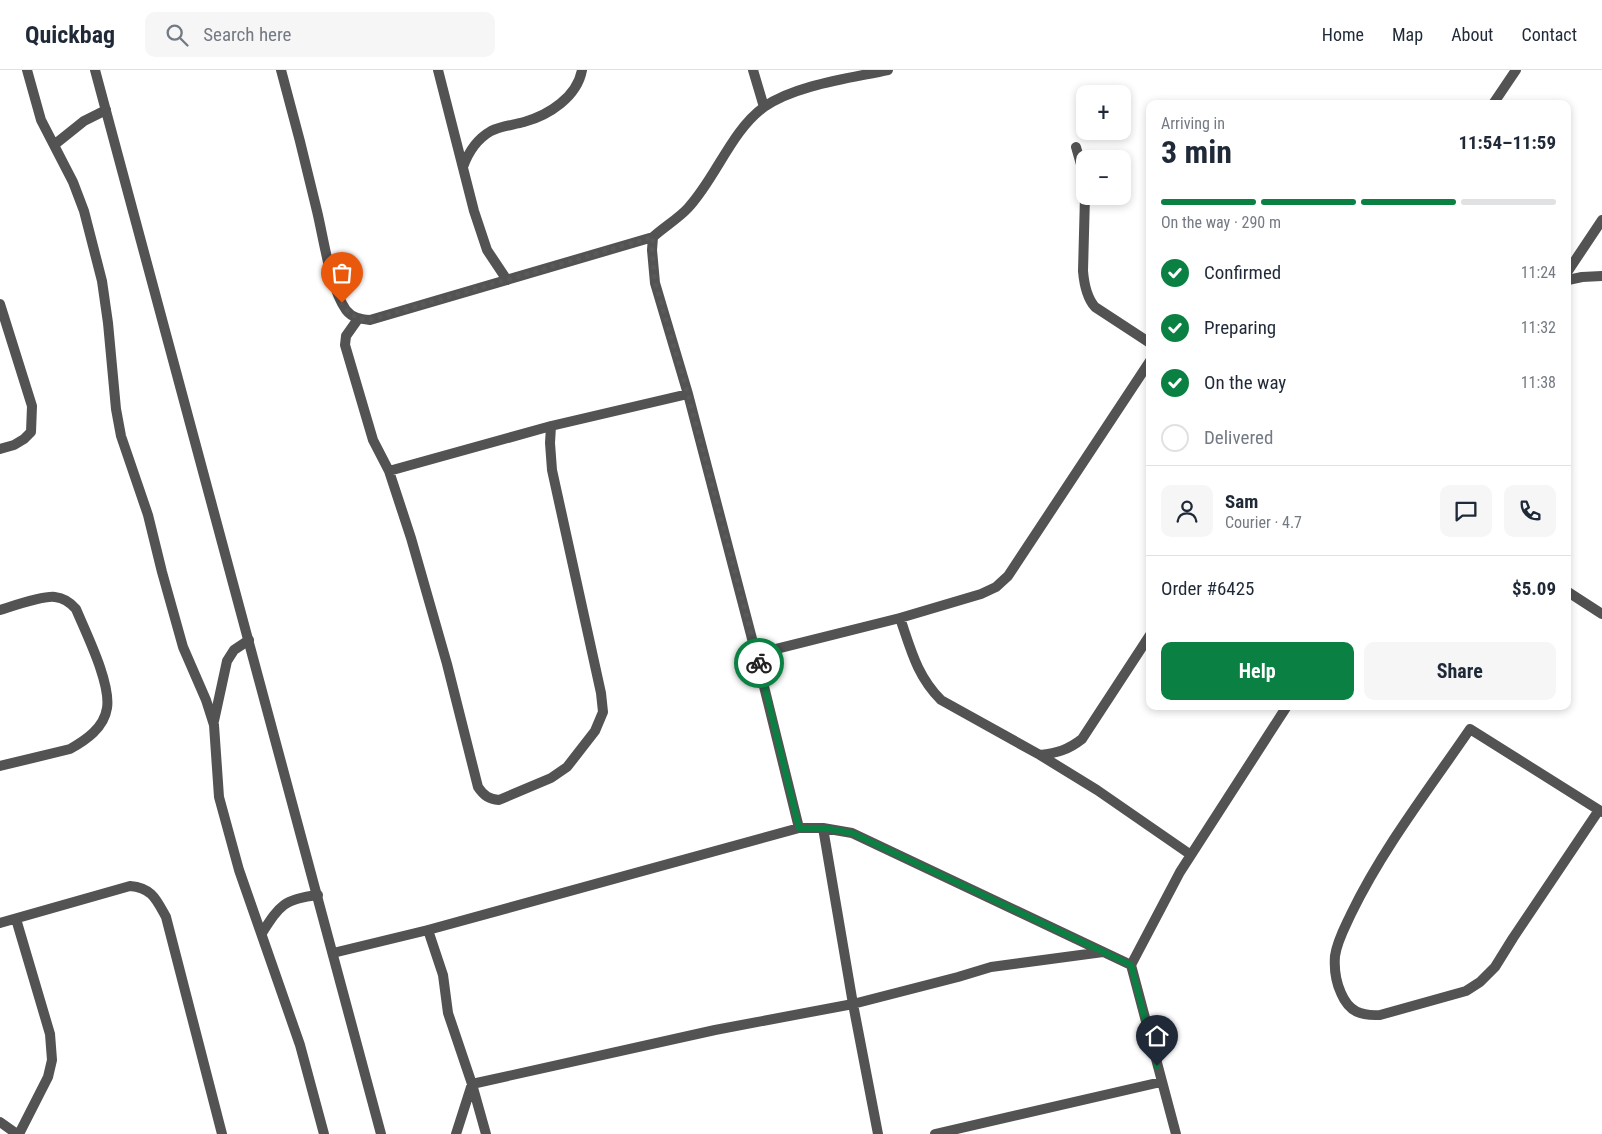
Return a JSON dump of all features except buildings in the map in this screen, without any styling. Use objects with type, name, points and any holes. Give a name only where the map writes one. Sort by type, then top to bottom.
[{"type":"street","points":[[28,70],[42,120],[84,211],[102,281],[116,409],[121,436],[148,515],[183,647],[206,700],[214,725],[219,798],[239,870],[300,1045],[324,1134]]},
{"type":"street","points":[[95,70],[381,1134]]},
{"type":"street","points":[[281,70],[303,149],[332,278],[348,313],[358,319],[370,320],[653,237],[688,209],[740,132],[764,107],[795,92],[888,70]]},
{"type":"street","points":[[438,70],[474,211],[487,250],[507,280]]},
{"type":"street","points":[[463,167],[472,148],[489,132],[498,128],[526,122],[549,112],[566,100],[577,85],[582,70]]},
{"type":"street","points":[[753,70],[764,107]]},
{"type":"street","points":[[1496,100],[1516,70]]},
{"type":"street","points":[[54,144],[84,122],[106,110]]},
{"type":"street","points":[[1085,205],[1083,271],[1090,300],[1095,307],[1146,340]]},
{"type":"street","points":[[1571,266],[1602,220]]},
{"type":"street","points":[[653,237],[652,250],[655,283],[688,394],[799,828]]},
{"type":"street","points":[[1571,279],[1582,276],[1602,276]]},
{"type":"street","points":[[0,304],[32,406],[30,432],[24,439],[14,445],[0,449]]},
{"type":"street","points":[[358,319],[346,336],[345,345],[373,440],[389,472],[411,538],[442,646],[478,787],[485,796],[491,799],[499,800],[551,778],[567,767],[595,731],[603,712],[601,693],[552,470],[551,426]]},
{"type":"street","points":[[756,654],[900,618],[981,594],[996,587],[1008,576],[1146,366]]},
{"type":"street","points":[[389,472],[551,426],[688,394]]},
{"type":"street","points":[[1571,594],[1602,614]]},
{"type":"street","points":[[0,610],[53,596],[63,598],[71,603],[76,608],[105,682],[107,708],[101,722],[92,735],[80,744],[70,749],[0,766]]},
{"type":"street","points":[[900,618],[921,675],[928,687],[941,700],[1040,755],[1097,790],[1191,855]]},
{"type":"street","points":[[214,725],[227,661],[234,650],[249,640]]},
{"type":"street","points":[[1040,755],[1057,753],[1071,748],[1082,739],[1146,641]]},
{"type":"street","points":[[1176,1134],[1131,965],[1191,855],[1284,710]]},
{"type":"street","points":[[1470,729],[1601,811],[1512,938],[1495,966],[1480,982],[1466,991],[1380,1015],[1369,1016],[1354,1011],[1345,1003],[1339,989],[1336,974],[1335,955],[1340,938],[1378,862],[1470,729]]},
{"type":"street","points":[[333,953],[428,930],[799,828],[823,828],[852,833],[1131,965]]},
{"type":"street","points":[[823,828],[853,1004],[878,1134]]},
{"type":"street","points":[[0,923],[130,886],[140,887],[150,892],[166,917],[222,1134]]},
{"type":"street","points":[[262,933],[276,910],[289,901],[300,897],[318,895]]},
{"type":"street","points":[[0,1122],[18,1134],[48,1077],[52,1060],[50,1034],[16,919]]},
{"type":"street","points":[[428,930],[443,975],[448,1013],[472,1084],[486,1134]]},
{"type":"street","points":[[472,1084],[716,1030],[853,1004],[991,967],[1104,952]]},
{"type":"street","points":[[934,1134],[1162,1082]]},
{"type":"street","points":[[456,1134],[472,1084]]},
{"type":"way so far","points":[[342,303],[348,313],[358,319],[370,320],[653,237],[652,250],[655,283],[688,394],[759,663]]},
{"type":"route","points":[[759,663],[799,828],[823,828],[852,833],[1131,965],[1157,1066]]}]
